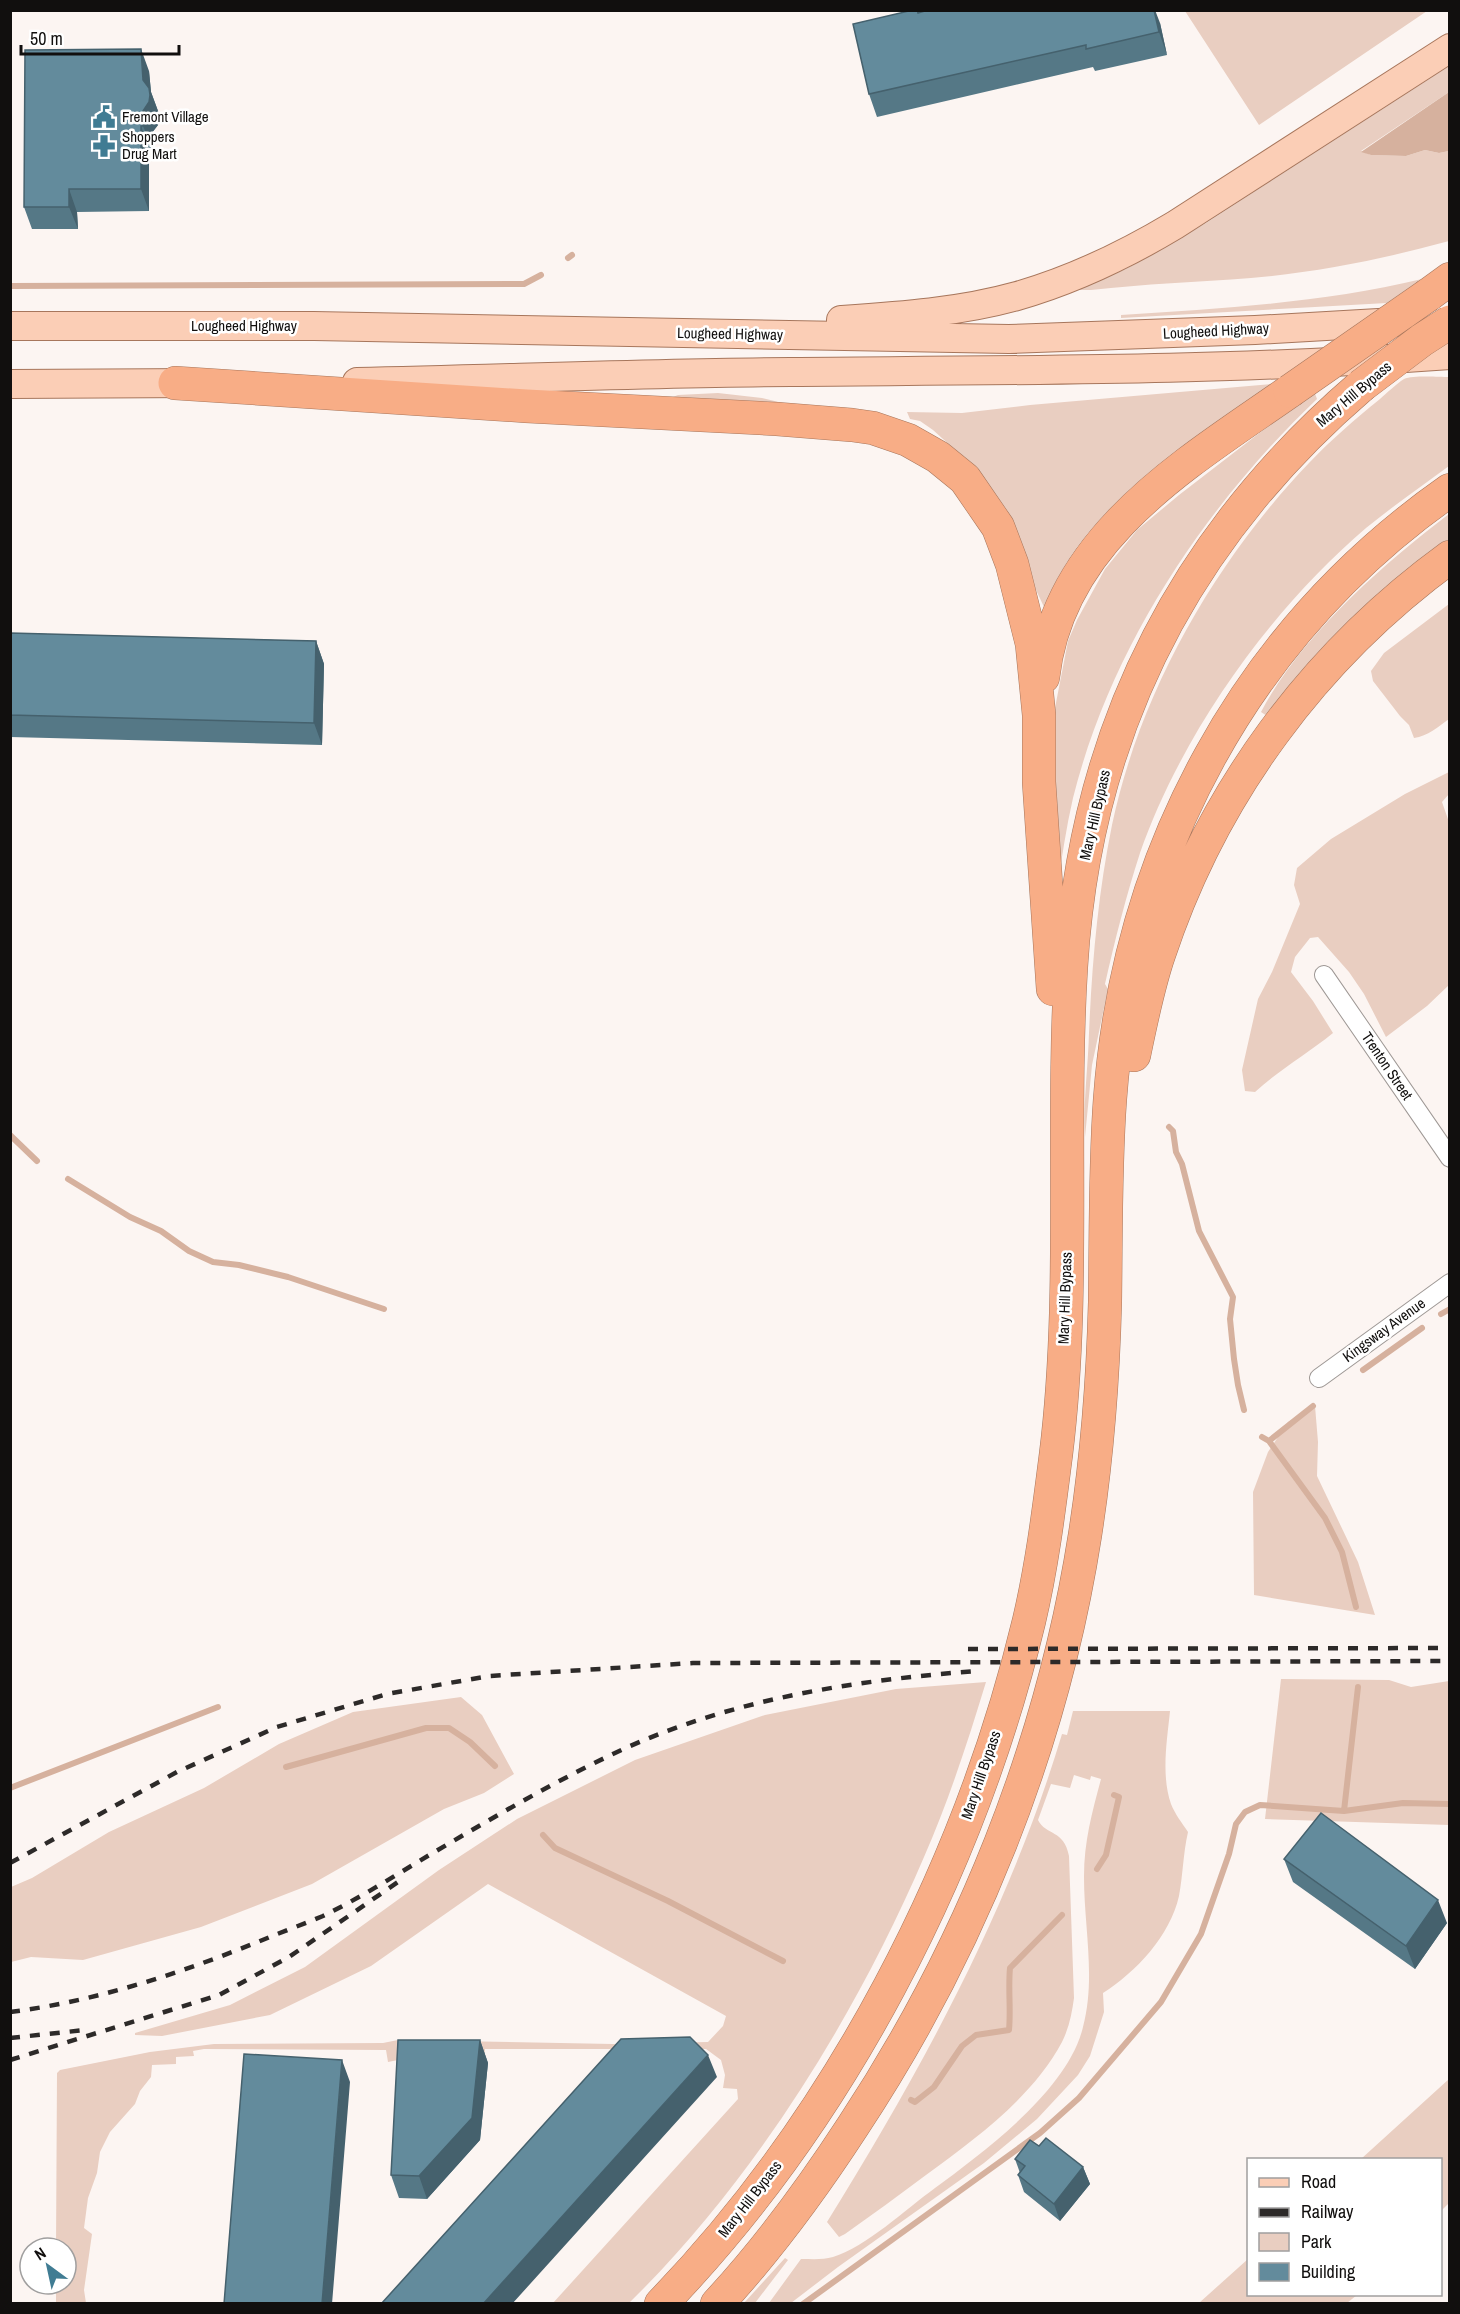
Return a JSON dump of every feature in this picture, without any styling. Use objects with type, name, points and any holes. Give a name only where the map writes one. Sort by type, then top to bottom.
[{"type":"highway","points":[[1067,1156],[1043,857],[1039,782],[1039,715],[1044,664],[1051,638],[1071,589],[1095,550],[1135,506],[1165,481],[1439,287]]},
{"type":"highway","name":"Mary Hill Bypass","points":[[661,2304],[698,2265],[782,2158],[837,2078],[889,1988],[930,1905],[974,1799],[1005,1705],[1029,1620],[1046,1527],[1057,1446],[1066,1287],[1069,1006],[1078,894],[1096,801],[1122,721],[1154,645],[1173,611],[1218,540],[1268,476],[1296,445],[1361,387],[1449,321]]},
{"type":"highway","points":[[175,383],[526,406],[796,420],[873,428],[908,440],[938,457],[965,479],[998,527],[1012,564],[1032,644],[1039,715]]},
{"type":"highway","points":[[717,2304],[818,2180],[872,2096],[930,1997],[971,1914],[1012,1812],[1049,1699],[1069,1622],[1085,1536],[1095,1460],[1102,1377],[1110,1096],[1116,1043],[1130,964],[1155,875],[1198,777],[1220,737],[1260,675],[1315,608],[1372,551],[1403,524],[1449,490]]},
{"type":"highway","points":[[1106,1177],[1159,955],[1182,892],[1214,824],[1246,770],[1280,722],[1315,679],[1382,611],[1449,557]]},
{"type":"main road","points":[[521,331],[842,320],[929,313],[1017,296],[1088,271],[1131,251],[1185,219],[1449,48]]},
{"type":"main road","name":"Lougheed Highway","points":[[10,327],[314,326],[1009,339],[1449,321]]},
{"type":"main road","points":[[10,384],[379,382],[585,374],[1075,370],[1281,364],[1449,355]]},
{"type":"street","name":"Trenton Street","points":[[1324,975],[1449,1158]]},
{"type":"street","name":"Kingsway Avenue","points":[[1319,1378],[1449,1283]]},
{"type":"green space","points":[[1185,11],[1427,11],[1259,125]]},
{"type":"green space","points":[[1449,66],[1449,92],[1361,151],[1371,155],[1406,156],[1425,150],[1439,153],[1449,151],[1449,241],[1400,254],[1301,272],[1251,278],[1078,290],[1126,269],[1206,223]]},
{"type":"green space","points":[[1422,279],[1387,303],[1121,318],[1121,315],[1310,299]]},
{"type":"green space","points":[[1449,377],[1449,466],[1366,528],[1296,596],[1263,635],[1205,719],[1158,808],[1135,869],[1105,984],[1108,989],[1092,1065],[1085,1137],[1085,1098],[1094,955],[1107,851],[1125,775],[1141,726],[1162,678],[1186,631],[1242,542],[1309,463],[1343,430],[1404,379]]},
{"type":"green space","points":[[1272,384],[1160,464],[1109,509],[1067,562],[1044,607],[1029,575],[953,448],[920,421],[910,419],[907,412],[962,413]]},
{"type":"green space","points":[[1314,391],[1317,399],[1237,485],[1201,532],[1167,582],[1137,633],[1111,687],[1090,742],[1073,798],[1057,888],[1054,713],[1068,641],[1077,620],[1105,569],[1137,530]]},
{"type":"green space","points":[[718,393],[762,398],[787,404],[668,399],[678,395]]},
{"type":"green space","points":[[1449,514],[1449,540],[1366,607],[1331,640],[1267,716],[1261,712],[1298,656],[1344,604],[1370,579]]},
{"type":"green space","points":[[1449,604],[1449,719],[1428,733],[1414,738],[1409,725],[1373,681],[1371,671],[1384,653]]},
{"type":"green space","points":[[1449,772],[1449,794],[1442,802],[1450,825],[1449,985],[1427,1006],[1386,1037],[1364,994],[1349,972],[1318,937],[1310,938],[1295,957],[1291,972],[1333,1033],[1255,1092],[1245,1091],[1242,1070],[1258,999],[1272,972],[1300,904],[1294,885],[1297,868],[1331,839],[1405,794]]},
{"type":"green space","points":[[1315,1406],[1318,1442],[1317,1476],[1358,1562],[1375,1615],[1254,1595],[1253,1492],[1268,1452],[1288,1422]]},
{"type":"green space","points":[[1281,1679],[1389,1680],[1411,1687],[1449,1681],[1449,1825],[1265,1819]]},
{"type":"green space","points":[[986,1682],[958,1770],[924,1857],[867,1977],[798,2094],[718,2205],[629,2303],[553,2303],[738,2099],[737,2089],[723,2088],[725,2075],[721,2060],[706,2049],[485,2049],[484,2059],[408,2058],[388,2062],[386,2050],[204,2049],[193,2051],[194,2056],[176,2057],[176,2064],[152,2065],[151,2077],[140,2091],[135,2104],[110,2132],[100,2152],[97,2173],[88,2198],[84,2228],[92,2234],[84,2290],[86,2303],[56,2304],[56,2296],[78,2296],[78,2236],[56,2236],[57,2073],[60,2070],[150,2052],[214,2044],[383,2043],[398,2040],[613,2044],[708,2042],[723,2026],[726,2016],[488,1884],[371,1966],[270,2015],[162,2036],[135,2035],[135,2033],[230,2005],[305,1967],[439,1870],[517,1819],[635,1760],[765,1715],[896,1689]]},
{"type":"green space","points":[[461,1697],[482,1715],[514,1774],[484,1793],[444,1809],[312,1884],[201,1927],[83,1960],[31,1957],[11,1962],[11,1887],[32,1878],[109,1832],[204,1788],[279,1744],[353,1712]]},
{"type":"green space","points":[[1073,1711],[1170,1711],[1166,1781],[1171,1804],[1188,1832],[1179,1896],[1168,1925],[1160,1939],[1139,1964],[1103,1993],[1104,2012],[1090,2056],[1078,2075],[1037,2119],[984,2163],[791,2303],[769,2303],[801,2259],[829,2258],[859,2245],[886,2227],[1000,2137],[1043,2096],[1061,2074],[1074,2050],[1083,2027],[1089,1990],[1084,1896],[1085,1851],[1101,1779],[1091,1776],[1090,1780],[1074,1775],[1070,1788],[1051,1784],[1038,1820],[1041,1825],[1063,1841],[1069,1856],[1074,1998],[1067,2031],[1062,2042],[1050,2062],[1019,2099],[1002,2116],[964,2146],[845,2234],[839,2237],[827,2222],[896,2106],[961,1986],[1017,1862],[1062,1734],[1067,1735]]},
{"type":"green space","points":[[1449,2079],[1449,2203],[1442,2210],[1442,2158],[1362,2158]]},
{"type":"green space","points":[[785,2258],[788,2260],[755,2303],[744,2303]]},
{"type":"green space","points":[[1247,2260],[1247,2296],[1356,2296],[1347,2303],[1199,2303]]},
{"type":"shaded area","points":[[1449,92],[1449,151],[1439,153],[1425,150],[1406,156],[1371,155],[1361,152]]},
{"type":"building","points":[[917,10],[918,13],[928,10],[1154,10],[1159,32],[1086,49],[1086,45],[869,94],[853,24]]},
{"type":"building","points":[[141,49],[143,80],[149,88],[150,95],[149,102],[143,111],[143,126],[141,126],[141,189],[69,189],[69,207],[24,207],[25,50]]},
{"type":"building","points":[[10,633],[316,641],[314,723],[10,715]]},
{"type":"building","points":[[1321,1813],[1438,1900],[1406,1946],[1284,1859]]},
{"type":"building","points":[[690,2037],[708,2055],[483,2304],[381,2304],[621,2039]]},
{"type":"building","points":[[398,2040],[480,2040],[472,2118],[419,2176],[391,2175]]},
{"type":"building","points":[[244,2054],[342,2060],[322,2304],[224,2304]]},
{"type":"building","points":[[1046,2138],[1083,2167],[1054,2204],[1018,2175],[1025,2166],[1015,2159],[1030,2140],[1039,2146]]},
{"type":"waterway","points":[[568,258],[572,255]]},
{"type":"waterway","points":[[10,286],[524,284],[541,275]]},
{"type":"waterway","points":[[1169,1127],[1173,1131],[1176,1152],[1182,1164],[1199,1231],[1233,1297],[1230,1319],[1234,1359],[1244,1410]]},
{"type":"waterway","points":[[10,1135],[37,1161]]},
{"type":"waterway","points":[[68,1179],[130,1217],[161,1231],[189,1251],[213,1262],[239,1265],[288,1277],[384,1309]]},
{"type":"waterway","points":[[1441,1314],[1450,1309]]},
{"type":"waterway","points":[[1363,1370],[1422,1328]]},
{"type":"waterway","points":[[1269,1441],[1313,1406]]},
{"type":"waterway","points":[[1262,1437],[1269,1441],[1325,1518],[1342,1552],[1356,1607]]},
{"type":"waterway","points":[[1344,1811],[1358,1687]]},
{"type":"waterway","points":[[10,1788],[218,1707]]},
{"type":"waterway","points":[[286,1767],[426,1728],[449,1728],[470,1742],[495,1766]]},
{"type":"waterway","points":[[1097,1869],[1106,1855],[1119,1797],[1114,1795]]},
{"type":"waterway","points":[[803,2304],[1040,2133],[1079,2098],[1161,2002],[1201,1934],[1229,1854],[1236,1824],[1245,1812],[1260,1805],[1344,1811],[1403,1803],[1450,1804]]},
{"type":"waterway","points":[[543,1835],[555,1848],[668,1901],[783,1961]]},
{"type":"waterway","points":[[911,2100],[915,2102],[934,2087],[962,2046],[976,2035],[1009,2030],[1010,1968],[1062,1915]]},
{"type":"railway","points":[[968,1649],[1450,1648]]},
{"type":"railway","points":[[10,1863],[177,1772],[277,1727],[387,1694],[489,1676],[693,1663],[1450,1661]]},
{"type":"railway","points":[[10,2012],[76,2001],[140,1984],[203,1963],[323,1916],[553,1784],[628,1747],[670,1730],[712,1716],[799,1694],[887,1680],[977,1671]]},
{"type":"railway","points":[[10,2060],[219,1995],[289,1957],[398,1882]]},
{"type":"railway","points":[[10,2038],[85,2030]]},
{"type":"place","name":"Fremont Village","points":[[104,117]]},
{"type":"place","name":"Shoppers Drug Mart","points":[[104,146]]}]
